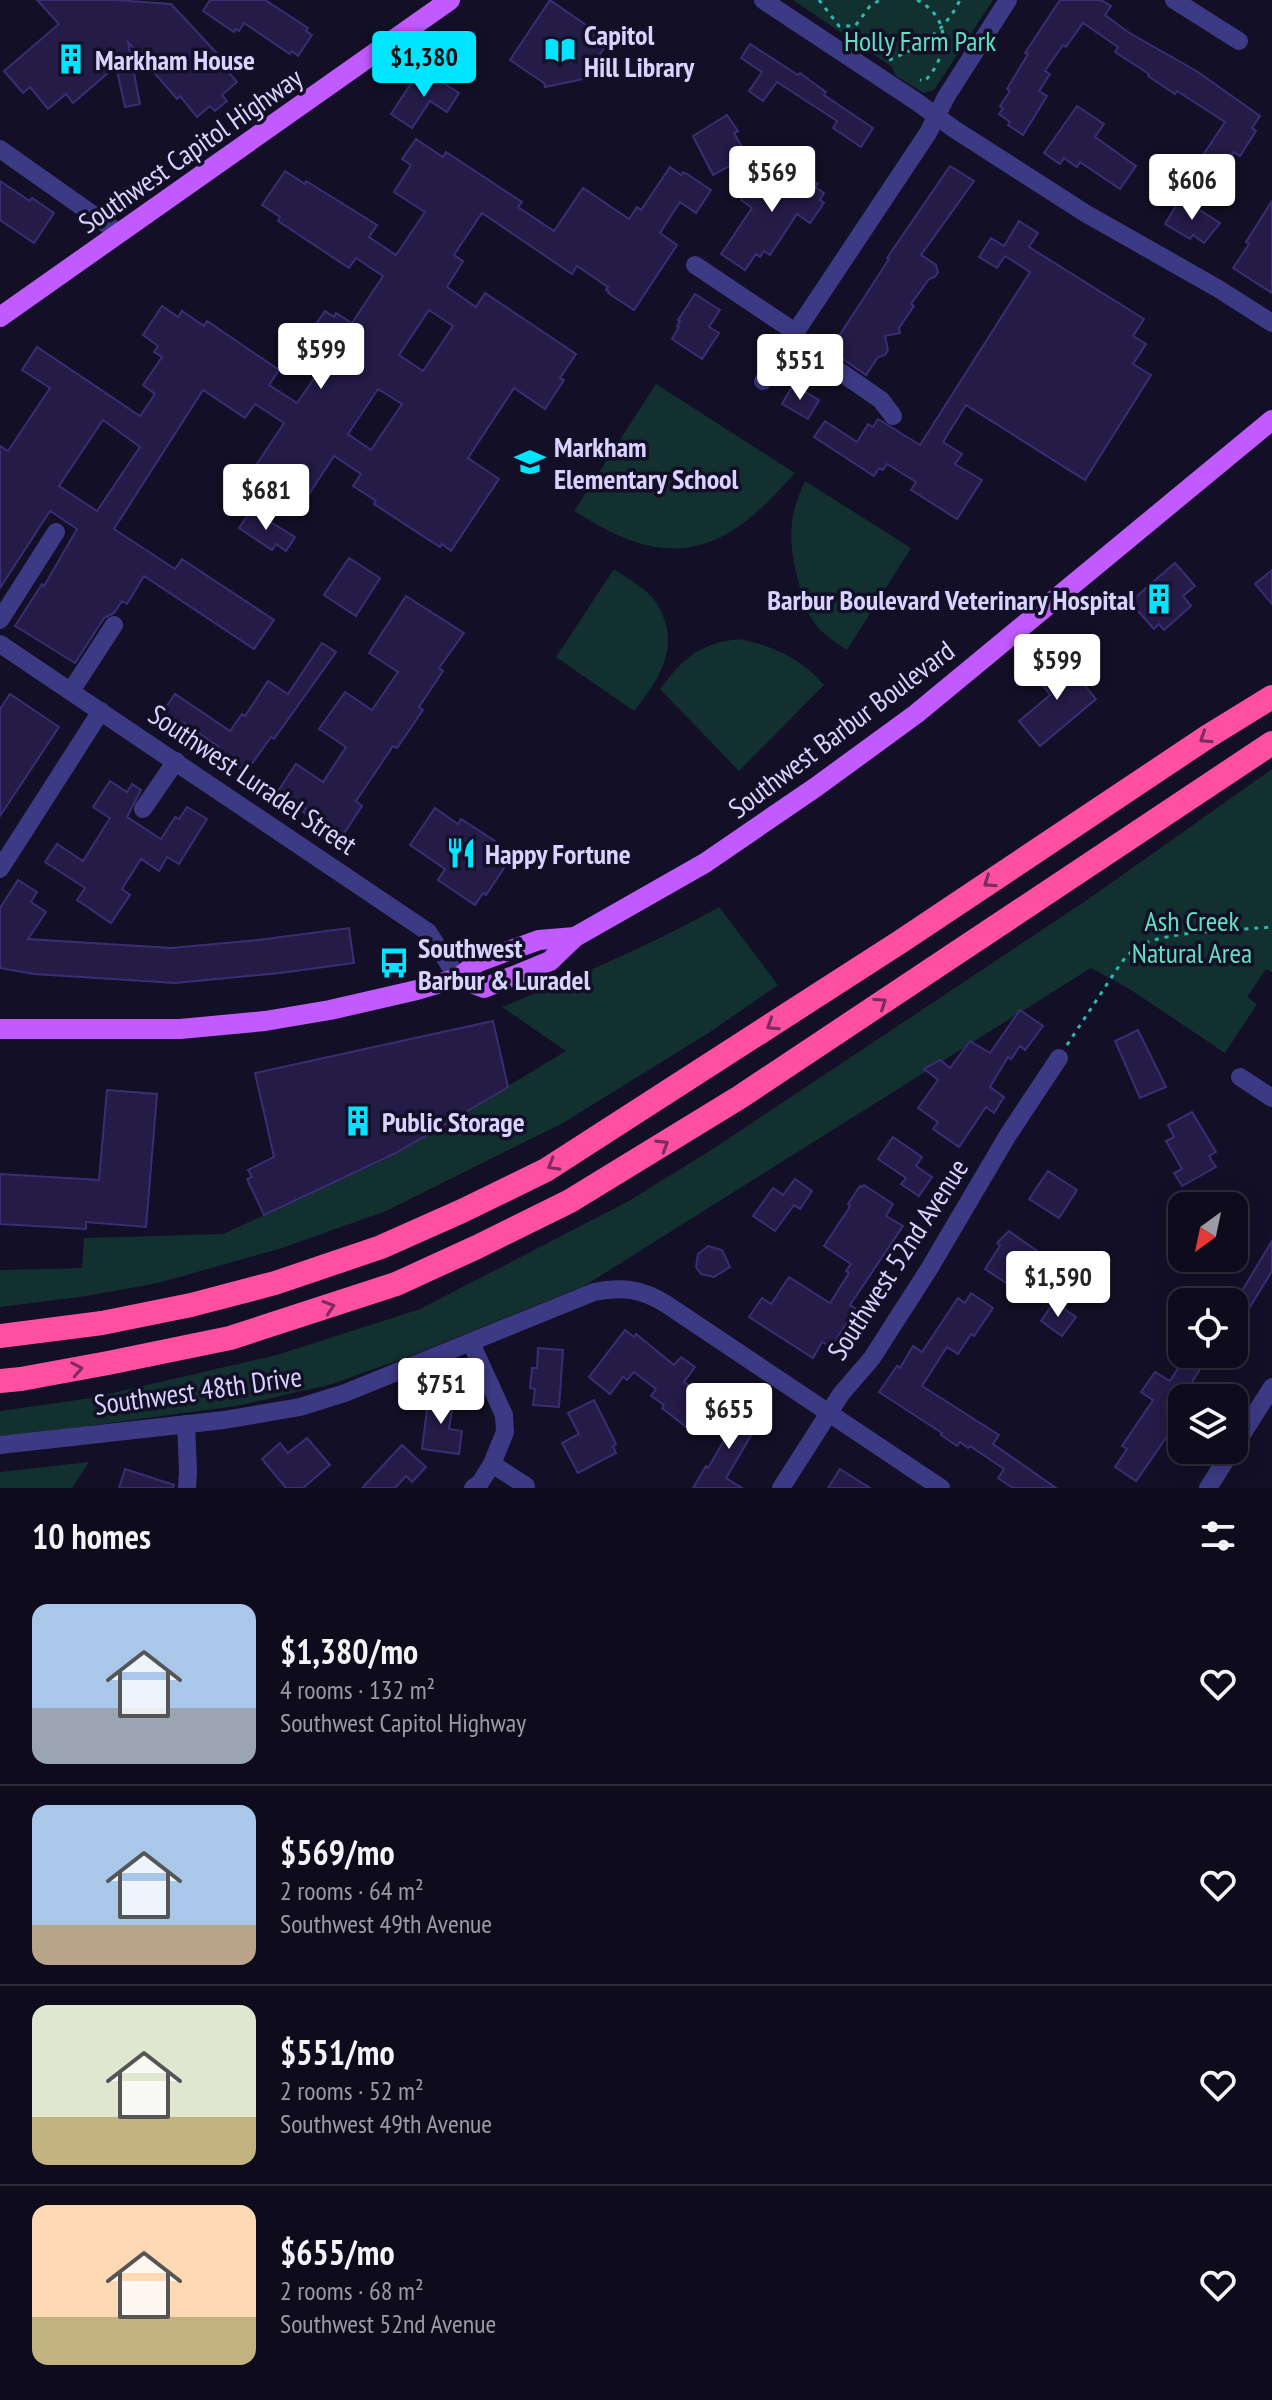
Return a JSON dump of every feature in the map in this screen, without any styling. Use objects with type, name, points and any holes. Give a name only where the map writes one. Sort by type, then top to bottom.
[{"type":"highway","points":[[0,1336],[102,1323],[191,1305],[275,1283],[381,1247],[546,1170],[1272,697]]},
{"type":"highway","points":[[0,1381],[230,1338],[396,1284],[570,1201],[740,1097],[1272,743]]},
{"type":"main road","name":"Southwest Capitol Highway","points":[[0,317],[450,0]]},
{"type":"main road","name":"Southwest Barbur Boulevard","points":[[0,1029],[167,1030],[265,1021],[378,1000],[458,978],[484,988],[550,961],[575,937],[653,894],[744,837],[916,714],[1272,420]]},
{"type":"street","points":[[763,0],[1085,213],[1272,323]]},
{"type":"street","points":[[763,381],[928,133],[946,97],[1008,0]]},
{"type":"street","points":[[1174,0],[1239,41]]},
{"type":"street","points":[[0,149],[119,233]]},
{"type":"street","points":[[695,265],[881,400],[893,416]]},
{"type":"street","points":[[0,620],[56,532]]},
{"type":"street","points":[[71,691],[114,625]]},
{"type":"street","name":"Southwest Luradel Street","points":[[0,644],[428,932],[458,978]]},
{"type":"street","points":[[0,869],[101,711]]},
{"type":"street","points":[[143,809],[176,761]]},
{"type":"street","name":"Southwest 52nd Avenue","points":[[781,1488],[847,1387],[872,1358],[1008,1135],[1059,1058]]},
{"type":"street","points":[[1240,1077],[1272,1098]]},
{"type":"street","name":"Southwest 48th Drive","points":[[0,1445],[257,1416],[300,1407],[345,1393],[594,1292],[623,1288],[653,1296],[829,1413]]},
{"type":"street","points":[[471,1343],[504,1415],[505,1432],[492,1464],[473,1488]]},
{"type":"street","points":[[1248,1425],[1272,1387]]},
{"type":"street","points":[[829,1413],[941,1488]]},
{"type":"street","points":[[186,1424],[187,1488]]},
{"type":"street","points":[[492,1464],[526,1486]]},
{"type":"street","points":[[1208,1488],[1223,1464]]},
{"type":"path","points":[[819,0],[839,26],[855,26],[870,6],[880,0]]},
{"type":"path","points":[[917,0],[937,17],[943,39],[941,58],[936,68],[925,81],[920,80]]},
{"type":"path","points":[[889,60],[919,46],[941,29],[960,0]]},
{"type":"path","points":[[1059,1058],[1119,966],[1142,945],[1166,937],[1272,927]]},
{"type":"green space","name":"Holly Farm Park","points":[[793,0],[993,0],[934,90],[924,93],[896,76],[892,67]]},
{"type":"green space","points":[[656,384],[795,473],[744,523],[705,543],[684,548],[661,548],[635,542],[574,511]]},
{"type":"green space","points":[[805,481],[911,548],[847,650],[817,626],[800,590],[792,553],[791,529],[795,506]]},
{"type":"green space","points":[[614,569],[653,599],[668,634],[665,661],[652,687],[634,711],[556,657]]},
{"type":"green space","points":[[740,639],[786,655],[824,685],[739,771],[660,689],[685,660],[703,648]]},
{"type":"green space","name":"Ash Creek Natural Area","points":[[1272,769],[1272,972],[1266,969],[1247,997],[1257,1004],[1225,1053],[1128,988],[1091,968],[584,1286],[413,1355],[329,1385],[236,1406],[0,1438],[0,1411],[91,1398],[277,1355],[420,1309],[627,1202],[716,1147],[1087,900]]},
{"type":"green space","points":[[719,907],[778,985],[710,1032],[563,1123],[386,1211],[282,1248],[158,1283],[0,1307],[0,1270],[82,1268],[84,1238],[223,1234],[389,1158],[566,1051],[502,1007],[612,960]]},
{"type":"green space","points":[[89,1462],[72,1488],[0,1488],[0,1472]]},
{"type":"building","name":"Markham House","points":[[37,0],[171,4],[226,63],[223,66],[237,82],[222,95],[227,101],[215,111],[210,106],[197,117],[180,96],[177,99],[128,42],[140,104],[125,107],[116,66],[73,103],[66,94],[48,109],[30,87],[23,93],[4,71],[59,24]]},
{"type":"building","points":[[210,0],[265,0],[308,28],[306,31],[312,35],[298,56],[292,51],[290,54],[244,23],[239,31],[236,29],[234,32],[203,11]]},
{"type":"building","name":"Capitol Hill Library","points":[[550,0],[609,41],[583,79],[545,87],[544,83],[510,60]]},
{"type":"building","points":[[1060,0],[1101,0],[1111,6],[1105,15],[1128,32],[1198,72],[1260,116],[1252,128],[1256,131],[1240,156],[1234,152],[1217,179],[1212,176],[1196,199],[1176,186],[1194,158],[1199,161],[1225,122],[1148,76],[1115,52],[1118,47],[1083,23],[1045,71],[1050,74],[1039,91],[1047,96],[1023,135],[999,114],[1003,108],[1000,106],[1010,91],[1007,89],[1028,54],[1025,53]]},
{"type":"building","points":[[750,44],[798,75],[800,73],[826,92],[824,95],[873,128],[861,147],[833,128],[837,121],[777,82],[763,101],[749,91],[762,72],[741,58]]},
{"type":"building","points":[[428,73],[459,93],[447,112],[430,101],[412,128],[391,114],[412,82],[419,86]]},
{"type":"building","points":[[1077,106],[1104,124],[1095,137],[1136,166],[1120,189],[1080,162],[1077,167],[1064,158],[1060,164],[1044,153]]},
{"type":"building","points":[[727,115],[738,131],[734,133],[747,156],[713,175],[693,136]]},
{"type":"building","points":[[416,139],[443,157],[446,152],[522,202],[518,207],[554,231],[583,188],[629,219],[637,207],[641,210],[670,167],[711,190],[696,213],[680,202],[660,233],[677,245],[634,310],[608,293],[608,287],[577,266],[572,274],[482,213],[454,255],[463,261],[447,287],[476,307],[485,293],[576,354],[545,409],[514,388],[468,458],[499,479],[451,551],[374,504],[376,501],[353,486],[361,474],[334,456],[305,500],[255,467],[284,423],[255,404],[245,418],[203,390],[114,529],[175,569],[182,559],[274,620],[254,649],[144,576],[127,604],[122,601],[114,613],[104,618],[75,663],[15,626],[42,584],[44,586],[77,529],[50,511],[0,588],[0,446],[8,451],[50,388],[22,370],[37,347],[140,416],[155,394],[143,385],[162,357],[154,352],[158,346],[143,335],[162,306],[178,317],[182,311],[204,326],[207,321],[279,370],[269,385],[297,403],[329,357],[314,346],[316,342],[308,336],[325,311],[334,317],[336,313],[352,323],[383,276],[356,258],[349,268],[278,221],[280,217],[262,205],[285,171],[377,225],[369,237],[396,255],[425,212],[394,192],[411,165],[402,159]],"holes":[[[429,310],[453,326],[423,371],[399,355]],[[378,389],[402,404],[371,450],[348,434]],[[103,420],[140,447],[97,511],[59,486]]]},
{"type":"building","points":[[950,166],[974,181],[921,255],[936,265],[938,272],[911,304],[914,306],[899,328],[900,333],[885,336],[888,350],[878,357],[866,375],[830,350],[887,258]]},
{"type":"building","points":[[787,169],[796,175],[799,171],[818,184],[815,187],[824,193],[820,200],[824,203],[810,223],[797,214],[770,255],[764,251],[760,257],[756,254],[745,270],[721,254],[752,208],[741,200],[757,176],[759,181],[767,170],[781,179]]},
{"type":"building","points":[[0,181],[54,213],[34,243],[0,220]]},
{"type":"building","points":[[1181,198],[1220,223],[1204,243],[1193,235],[1190,239],[1165,224]]},
{"type":"building","points":[[1272,201],[1272,293],[1233,268]]},
{"type":"building","points":[[1019,221],[1038,233],[1029,247],[1144,319],[1133,336],[1146,344],[1133,364],[1151,375],[1085,480],[966,405],[943,442],[962,454],[955,464],[982,480],[957,519],[911,490],[916,482],[887,464],[883,470],[879,468],[874,476],[814,437],[825,421],[857,442],[868,424],[873,427],[878,419],[920,445],[1030,272],[1005,256],[997,268],[979,257],[991,238],[1004,246]]},
{"type":"building","points":[[695,294],[720,310],[709,327],[719,333],[702,359],[672,339],[679,327],[678,320]]},
{"type":"building","points":[[793,385],[819,400],[808,419],[782,404]]},
{"type":"building","points":[[251,510],[295,537],[286,551],[276,544],[272,550],[239,528]]},
{"type":"building","points":[[349,558],[380,578],[356,616],[324,595]]},
{"type":"building","name":"Barbur Boulevard Veterinary Hospital","points":[[1175,563],[1195,586],[1183,596],[1191,606],[1164,630],[1159,624],[1154,629],[1130,602]]},
{"type":"building","points":[[1272,570],[1272,604],[1255,584]]},
{"type":"building","points":[[406,596],[464,633],[439,668],[443,671],[419,707],[423,710],[397,748],[393,746],[356,801],[362,806],[341,838],[278,791],[296,764],[323,782],[346,747],[319,729],[345,692],[372,710],[398,672],[369,653]]},
{"type":"building","points":[[322,643],[336,652],[274,739],[271,737],[246,772],[216,751],[219,747],[184,723],[182,726],[162,713],[175,694],[230,731],[242,714],[245,716],[268,681],[288,694]]},
{"type":"building","points":[[1061,657],[1096,699],[1040,746],[1019,721],[1050,695],[1036,677]]},
{"type":"building","points":[[10,694],[59,727],[0,816],[0,709]]},
{"type":"building","points":[[110,781],[127,792],[132,784],[141,790],[127,817],[161,839],[175,817],[179,819],[187,807],[207,819],[179,864],[167,857],[159,871],[141,859],[122,889],[130,895],[111,923],[77,900],[85,888],[45,862],[57,844],[83,861],[110,818],[93,807]]},
{"type":"building","name":"Happy Fortune","points":[[435,808],[458,824],[461,819],[495,841],[491,846],[510,859],[486,895],[483,893],[475,905],[438,880],[445,869],[410,845]]},
{"type":"building","points":[[18,880],[37,892],[31,902],[46,912],[28,939],[171,948],[349,928],[354,963],[175,983],[34,974],[0,968],[0,908]]},
{"type":"building","points":[[1020,1010],[1043,1026],[1025,1050],[1020,1046],[1011,1059],[1008,1057],[990,1087],[1004,1097],[994,1113],[986,1107],[959,1147],[933,1129],[938,1122],[918,1108],[938,1080],[924,1069],[940,1060],[950,1068],[970,1041],[990,1053]]},
{"type":"building","name":"Public Storage","points":[[493,1021],[508,1087],[394,1154],[264,1215],[247,1179],[252,1177],[248,1170],[274,1157],[255,1073]]},
{"type":"building","points":[[1138,1030],[1166,1087],[1140,1098],[1115,1041]]},
{"type":"building","points":[[107,1090],[157,1094],[146,1227],[86,1222],[86,1229],[0,1224],[0,1174],[99,1180]]},
{"type":"building","points":[[1192,1112],[1216,1152],[1209,1156],[1216,1167],[1182,1186],[1174,1173],[1182,1169],[1166,1141],[1174,1137],[1168,1125]]},
{"type":"building","points":[[893,1137],[922,1157],[916,1166],[932,1177],[919,1196],[901,1184],[906,1178],[878,1159]]},
{"type":"building","points":[[1048,1171],[1077,1190],[1059,1218],[1029,1199]]},
{"type":"building","points":[[795,1179],[812,1191],[800,1209],[794,1205],[775,1231],[753,1216],[773,1188],[783,1195]]},
{"type":"building","points":[[864,1185],[893,1204],[886,1216],[903,1226],[850,1305],[856,1309],[831,1347],[822,1342],[813,1358],[749,1317],[762,1298],[771,1304],[789,1277],[830,1303],[849,1273],[846,1271],[851,1264],[824,1246],[849,1208],[848,1204],[860,1186]]},
{"type":"building","points":[[1009,1231],[1044,1259],[1035,1271],[1027,1266],[1020,1277],[1013,1272],[1006,1283],[985,1269],[1000,1246],[997,1243]]},
{"type":"building","points":[[1272,1241],[1272,1271],[1248,1310],[1248,1288],[1244,1288]]},
{"type":"building","points":[[708,1246],[722,1250],[730,1267],[714,1277],[701,1274],[696,1267],[698,1254]]},
{"type":"building","points":[[971,1293],[993,1308],[958,1354],[947,1347],[922,1386],[999,1435],[993,1444],[1056,1488],[1013,1488],[998,1478],[1004,1469],[970,1446],[968,1448],[960,1442],[957,1446],[879,1392],[897,1366],[900,1368],[913,1346],[922,1352],[958,1298],[965,1303]]},
{"type":"building","points":[[1054,1302],[1076,1317],[1062,1336],[1041,1321]]},
{"type":"building","points":[[625,1330],[634,1337],[636,1334],[674,1365],[681,1357],[695,1367],[684,1382],[695,1390],[690,1397],[705,1408],[689,1429],[662,1408],[664,1405],[651,1396],[656,1389],[634,1372],[627,1380],[623,1377],[610,1394],[589,1377]]},
{"type":"building","points":[[538,1348],[563,1350],[559,1407],[533,1405],[535,1389],[530,1388],[532,1368],[537,1368]]},
{"type":"building","points":[[1178,1368],[1201,1368],[1192,1382],[1194,1384],[1168,1384],[1168,1435],[1136,1481],[1115,1467],[1127,1449],[1122,1446],[1153,1400],[1141,1392],[1155,1372],[1170,1381]]},
{"type":"building","points":[[429,1393],[454,1396],[449,1429],[462,1431],[459,1454],[422,1449]]},
{"type":"building","points":[[594,1400],[616,1444],[613,1446],[616,1453],[578,1473],[562,1443],[579,1434],[568,1413]]},
{"type":"building","points":[[745,1406],[762,1417],[726,1478],[742,1488],[693,1488],[729,1432],[724,1429],[732,1414],[738,1418]]},
{"type":"building","points":[[307,1438],[330,1465],[303,1488],[286,1488],[262,1459],[280,1443],[288,1453]]},
{"type":"building","points":[[402,1445],[426,1467],[412,1482],[406,1476],[395,1488],[362,1488]]},
{"type":"building","points":[[125,1469],[174,1485],[173,1488],[119,1488]]},
{"type":"building","points":[[840,1469],[870,1488],[828,1488]]},
{"type":"place","name":"Capitol Hill Library","points":[[560,50]]},
{"type":"place","name":"Markham House","points":[[71,59]]},
{"type":"place","name":"Markham Elementary School","points":[[530,462]]},
{"type":"place","name":"Barbur Boulevard Veterinary Hospital","points":[[1159,599]]},
{"type":"place","name":"Happy Fortune","points":[[461,853]]},
{"type":"place","name":"Southwest Barbur & Luradel","points":[[394,963]]},
{"type":"place","name":"Public Storage","points":[[358,1121]]}]
